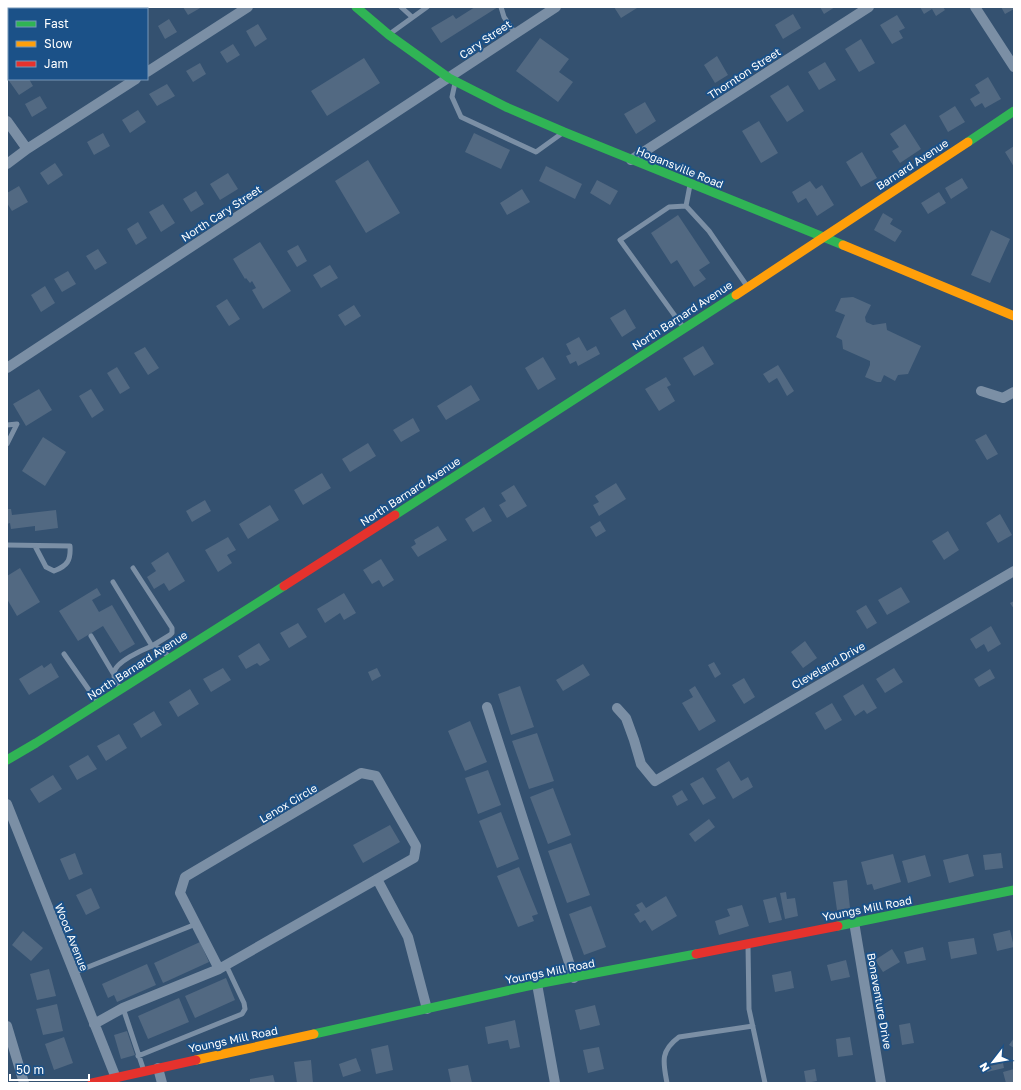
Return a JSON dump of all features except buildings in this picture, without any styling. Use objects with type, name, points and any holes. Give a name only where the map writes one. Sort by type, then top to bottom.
[{"type":"street","points":[[148,71],[248,7]]},
{"type":"street","name":"Cary Street","points":[[452,79],[556,7]]},
{"type":"street","name":"Thornton Street","points":[[632,160],[869,7]]},
{"type":"street","points":[[975,7],[1014,67]]},
{"type":"street","name":"Hogansville Road","points":[[358,8],[389,35],[452,79],[506,107],[1014,316]]},
{"type":"street","name":"North Cary Street","points":[[7,368],[452,79]]},
{"type":"street","points":[[7,164],[27,149],[134,80]]},
{"type":"street","name":"Barnard Avenue","points":[[823,237],[1014,111]]},
{"type":"street","points":[[7,120],[27,149]]},
{"type":"street","name":"North Barnard Avenue","points":[[7,760],[99,704],[120,689],[382,524],[684,329],[823,237]]},
{"type":"street","points":[[981,391],[1003,398],[1014,392]]},
{"type":"street","name":"Cleveland Drive","points":[[617,708],[626,718],[641,764],[655,781],[1014,571]]},
{"type":"street","points":[[487,707],[574,978]]},
{"type":"street","name":"Lenox Circle","points":[[94,1024],[123,1008],[222,967],[414,858],[416,846],[376,776],[361,773],[185,877],[180,893],[196,924],[222,967]]},
{"type":"street","name":"Wood Avenue","points":[[7,804],[116,1078]]},
{"type":"street","points":[[377,879],[408,937],[427,1009]]},
{"type":"street","name":"Youngs Mill Road","points":[[92,1083],[537,984],[748,944],[1014,890]]},
{"type":"street","name":"Bonaventure Drive","points":[[854,922],[881,1083]]},
{"type":"street","points":[[537,984],[555,1083]]},
{"type":"street","points":[[7,1026],[24,1083]]},
{"type":"street","points":[[158,1068],[162,1083]]},
{"type":"lane","points":[[401,7],[412,17]]},
{"type":"lane","points":[[389,35],[427,7]]},
{"type":"lane","points":[[501,7],[504,17],[515,34]]},
{"type":"lane","points":[[452,79],[452,97],[462,117],[536,152],[564,132]]},
{"type":"lane","points":[[686,206],[691,184]]},
{"type":"lane","points":[[686,206],[709,231],[748,286]]},
{"type":"lane","points":[[684,329],[620,240],[669,207],[686,206]]},
{"type":"lane","points":[[7,425],[17,424],[7,444]]},
{"type":"lane","points":[[7,545],[70,546],[71,557],[63,568],[54,571],[46,567],[35,546]]},
{"type":"lane","points":[[120,689],[114,679],[116,666],[172,633],[172,628],[133,568]]},
{"type":"lane","points":[[113,582],[152,646],[161,649],[169,658]]},
{"type":"lane","points":[[91,636],[114,673]]},
{"type":"lane","points":[[64,654],[99,704]]},
{"type":"lane","points":[[73,973],[196,924]]},
{"type":"lane","points":[[748,944],[749,1010],[765,1083],[762,1083]]},
{"type":"lane","points":[[138,1056],[242,1014],[245,1009],[244,1003],[222,967]]},
{"type":"lane","points":[[123,1008],[144,1072]]},
{"type":"lane","points":[[667,1083],[663,1060],[670,1044],[679,1038],[753,1026]]},
{"type":"traffic: fast","points":[[356,7],[389,35],[449,78],[506,107],[843,245]]},
{"type":"traffic: fast","points":[[968,142],[1014,111]]},
{"type":"traffic: fast","points":[[395,515],[736,295]]},
{"type":"traffic: fast","points":[[7,760],[284,586]]},
{"type":"traffic: fast","points":[[838,926],[1014,890]]},
{"type":"traffic: fast","points":[[314,1034],[537,984],[696,954]]},
{"type":"traffic: slow","points":[[736,295],[968,142]]},
{"type":"traffic: slow","points":[[843,245],[1014,316]]},
{"type":"traffic: slow","points":[[196,1060],[314,1034]]},
{"type":"traffic: jam","points":[[284,586],[395,515]]},
{"type":"traffic: jam","points":[[696,954],[838,926]]},
{"type":"traffic: jam","points":[[92,1083],[196,1060]]}]
